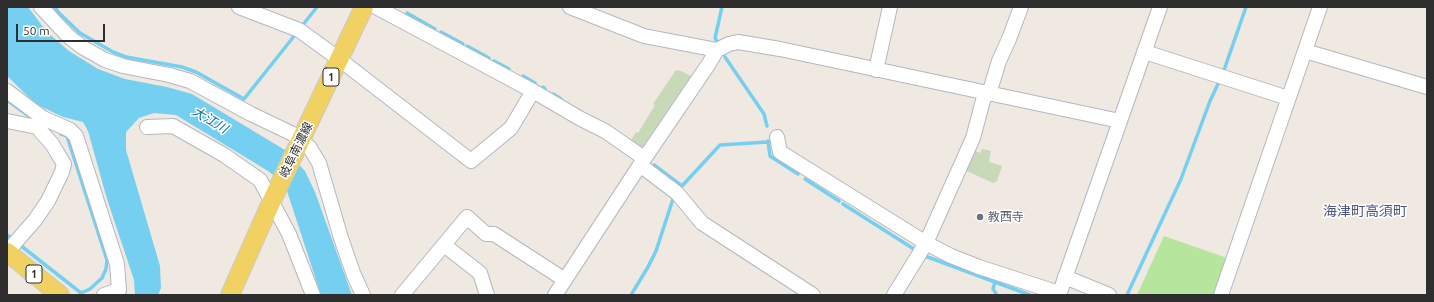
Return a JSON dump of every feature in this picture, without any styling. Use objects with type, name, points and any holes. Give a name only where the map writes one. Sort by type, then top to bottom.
[{"type":"main road","name":"岐阜南濃線","points":[[233,294],[273,198],[364,7]]},
{"type":"main road","name":"1","points":[[9,257],[60,295]]},
{"type":"street","points":[[41,7],[68,36],[82,47],[105,60],[123,66],[169,75],[190,81],[310,148],[319,164],[352,273],[363,295]]},
{"type":"street","points":[[239,7],[299,30],[340,59],[471,161],[511,128],[533,91]]},
{"type":"street","points":[[376,7],[605,131],[677,193],[702,223],[813,295]]},
{"type":"street","points":[[570,7],[644,36],[716,50]]},
{"type":"street","points":[[876,70],[890,7]]},
{"type":"street","points":[[894,295],[926,243],[973,138],[999,61],[1021,7]]},
{"type":"street","points":[[777,137],[780,152],[926,243],[958,259],[1059,294],[1160,7]]},
{"type":"street","points":[[1221,295],[1320,7]]},
{"type":"street","points":[[555,295],[642,162],[708,65],[716,50],[728,44],[738,42],[1120,121]]},
{"type":"street","points":[[1305,51],[1427,87]]},
{"type":"street","points":[[1145,52],[1288,98]]},
{"type":"street","points":[[7,91],[40,123],[64,164],[62,172],[48,201],[9,257]]},
{"type":"street","points":[[7,120],[40,123],[70,130],[76,136],[117,264],[120,293],[104,295]]},
{"type":"street","points":[[147,127],[173,126],[224,155],[260,180],[273,198],[313,295]]},
{"type":"street","points":[[402,295],[467,217],[486,234],[494,234],[565,280]]},
{"type":"street","points":[[444,245],[480,273],[487,295]]},
{"type":"street","points":[[1065,277],[1109,295]]},
{"type":"green space","points":[[676,70],[691,76],[641,149],[630,142],[636,132],[638,133],[655,105],[653,104]]},
{"type":"green space","points":[[972,149],[980,153],[982,149],[991,151],[989,162],[1002,166],[997,181],[993,183],[967,171],[965,167]]},
{"type":"green space","points":[[1164,236],[1227,258],[1214,295],[1137,295]]},
{"type":"water","name":"大江川","points":[[7,7],[28,7],[47,32],[69,51],[98,69],[125,79],[167,87],[192,94],[285,150],[305,171],[315,192],[352,295],[321,295],[287,191],[281,181],[268,171],[176,115],[154,113],[139,118],[126,132],[126,150],[160,266],[161,288],[158,295],[135,295],[134,280],[107,199],[88,131],[83,122],[63,117],[36,104],[7,76]]},
{"type":"waterway","points":[[55,7],[59,13],[80,33],[113,52],[126,57],[182,67],[196,72],[244,99],[295,35]]},
{"type":"waterway","points":[[302,26],[317,7]]},
{"type":"waterway","points":[[717,41],[715,38],[722,7]]},
{"type":"waterway","points":[[1223,73],[1246,7]]},
{"type":"waterway","points":[[407,13],[435,29]]},
{"type":"waterway","points":[[441,32],[463,44]]},
{"type":"waterway","points":[[467,46],[489,58]]},
{"type":"waterway","points":[[725,57],[764,114],[767,126]]},
{"type":"waterway","points":[[494,61],[509,69]]},
{"type":"waterway","points":[[523,76],[535,83]]},
{"type":"waterway","points":[[1127,295],[1181,179],[1210,101],[1218,84]]},
{"type":"waterway","points":[[553,94],[561,99]]},
{"type":"waterway","points":[[7,100],[29,116]]},
{"type":"waterway","points":[[20,245],[81,293],[90,289],[102,278],[106,269],[107,260],[67,136],[61,134]]},
{"type":"waterway","points":[[768,141],[770,156],[798,174]]},
{"type":"waterway","points":[[654,165],[682,186],[720,145],[768,142]]},
{"type":"waterway","points":[[805,179],[839,201]]},
{"type":"waterway","points":[[631,295],[656,251],[673,199]]},
{"type":"waterway","points":[[843,204],[917,251]]},
{"type":"waterway","points":[[7,235],[13,239]]},
{"type":"waterway","points":[[925,256],[1030,295]]},
{"type":"waterway","points":[[995,282],[993,289],[997,295]]},
{"type":"place","name":"教西寺","points":[[980,217]]},
{"type":"district","name":"海津町高須町","points":[[1365,211]]}]
